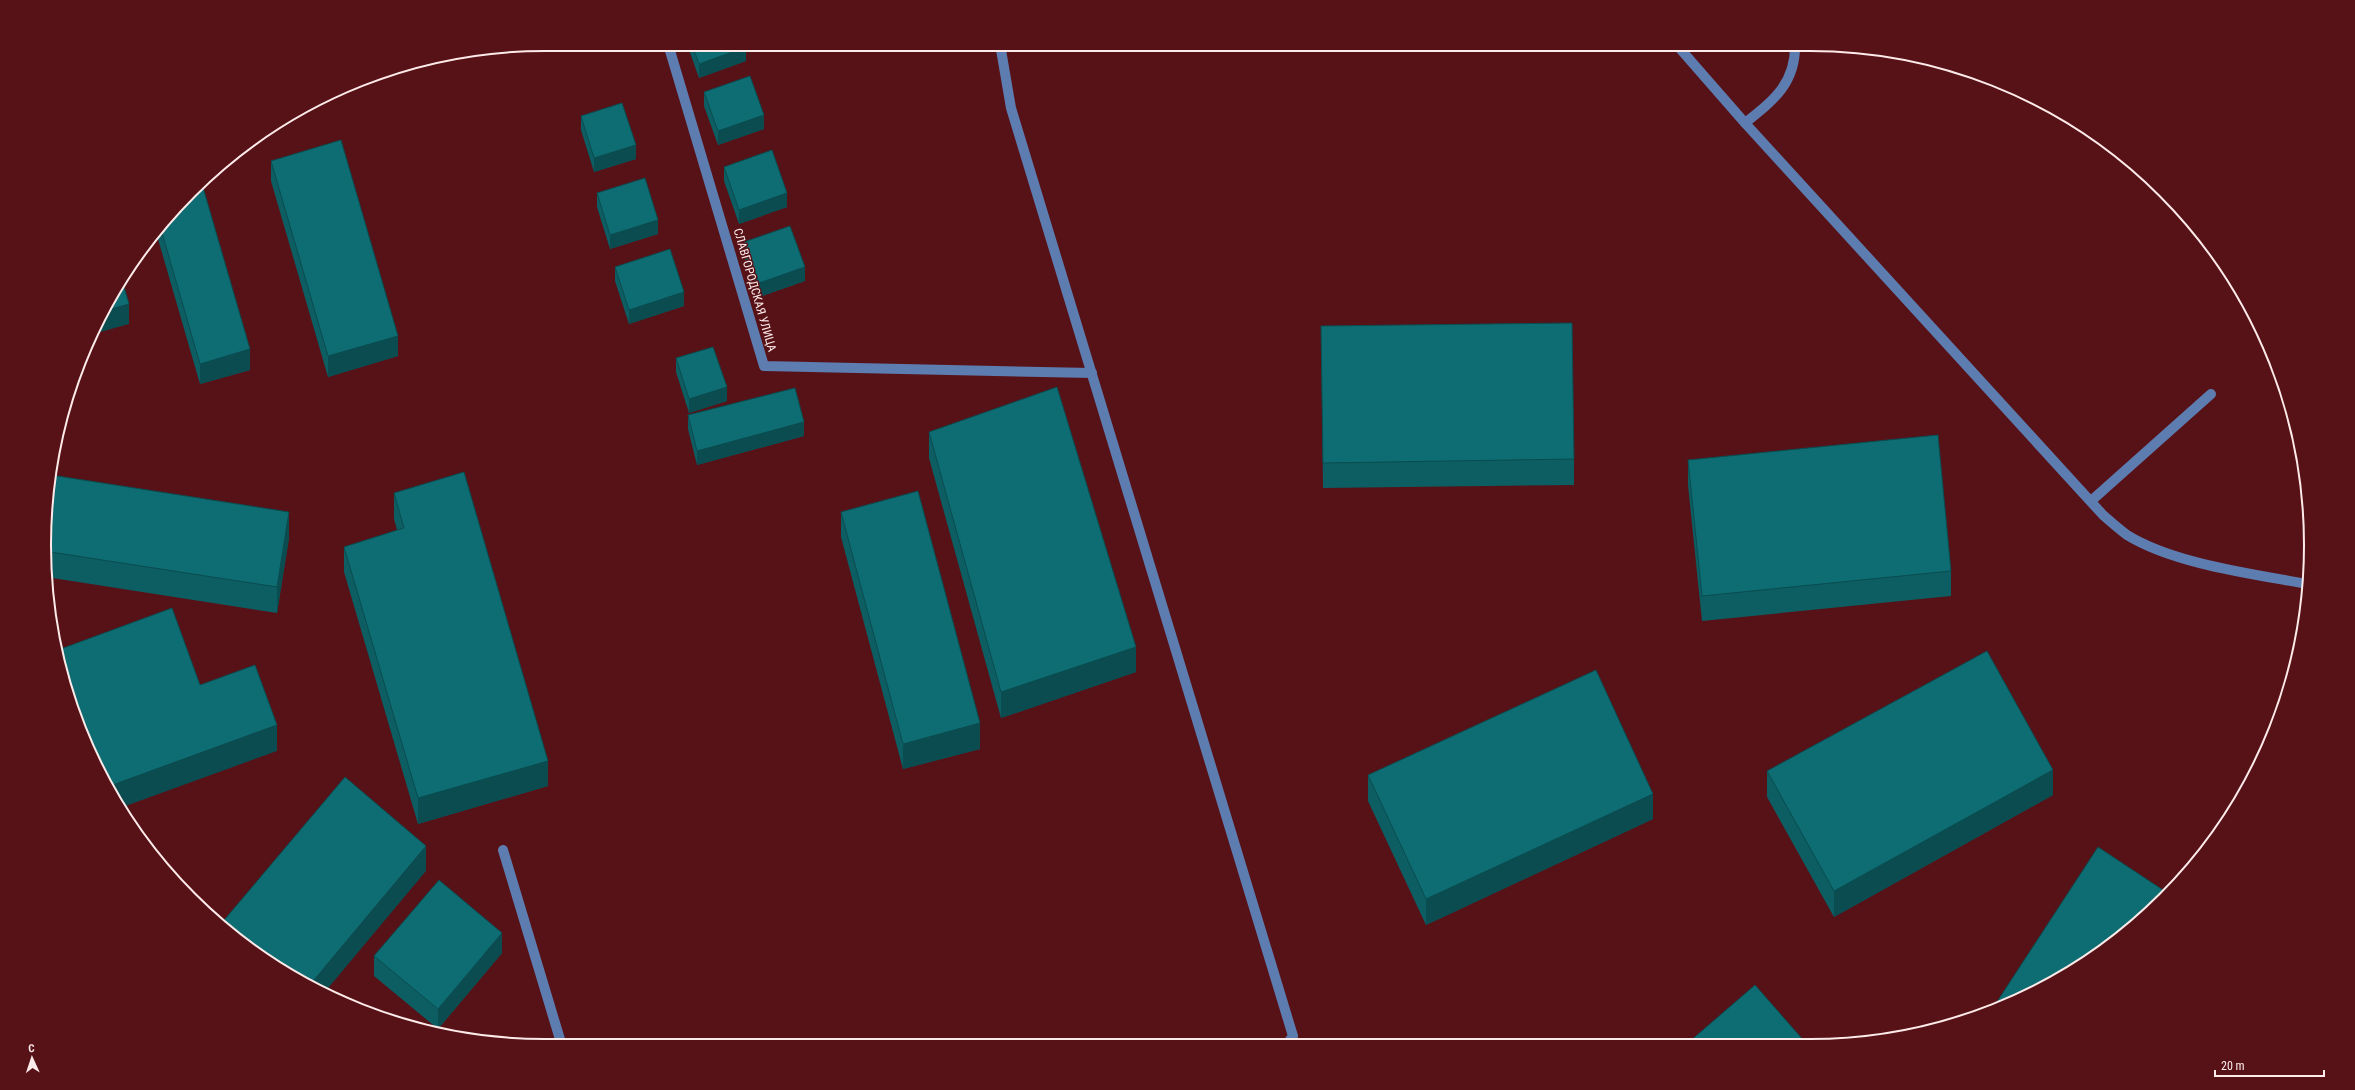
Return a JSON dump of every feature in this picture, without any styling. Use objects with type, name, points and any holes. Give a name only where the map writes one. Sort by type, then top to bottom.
[{"type":"street","name":"СЛАВГОРОДСКАЯ УЛИЦА","points":[[670,51],[764,366],[1092,373]]},
{"type":"street","points":[[1001,51],[1011,108],[1293,1036],[1291,1039]]},
{"type":"street","points":[[1682,51],[1745,123],[2091,501],[2104,515],[2127,535],[2158,549],[2220,568],[2302,583]]},
{"type":"street","points":[[1745,123],[1764,108],[1788,82],[1795,62],[1795,51]]},
{"type":"street","points":[[2091,501],[2211,394]]},
{"type":"street","points":[[503,850],[560,1039]]},
{"type":"building","points":[[694,51],[735,51],[699,64]]},
{"type":"building","points":[[750,76],[764,115],[718,131],[704,92]]},
{"type":"building","points":[[622,103],[636,145],[594,158],[581,116]]},
{"type":"building","points":[[341,140],[398,336],[328,356],[271,161]]},
{"type":"building","points":[[772,150],[787,193],[739,210],[724,167]]},
{"type":"building","points":[[645,178],[658,220],[610,235],[597,193]]},
{"type":"building","points":[[203,189],[250,349],[200,364],[162,233]]},
{"type":"building","points":[[790,226],[805,267],[759,283],[744,242]]},
{"type":"building","points":[[670,249],[684,292],[629,310],[615,267]]},
{"type":"building","points":[[124,287],[129,304],[111,309]]},
{"type":"building","points":[[1572,323],[1574,459],[1323,463],[1321,326]]},
{"type":"building","points":[[713,347],[727,387],[689,399],[676,358]]},
{"type":"building","points":[[1057,387],[1136,647],[1001,692],[929,432]]},
{"type":"building","points":[[795,388],[804,422],[697,451],[688,415]]},
{"type":"building","points":[[1938,435],[1951,571],[1702,596],[1688,460]]},
{"type":"building","points":[[464,472],[548,761],[418,798],[344,547],[404,528],[394,493]]},
{"type":"building","points":[[56,476],[289,512],[277,587],[51,552],[52,513]]},
{"type":"building","points":[[918,491],[980,723],[903,744],[841,512]]},
{"type":"building","points":[[172,608],[200,685],[255,665],[277,725],[113,785],[102,763],[77,704],[62,649]]},
{"type":"building","points":[[1987,651],[2053,770],[1834,891],[1767,771]]},
{"type":"building","points":[[1596,670],[1653,794],[1426,899],[1368,775]]},
{"type":"building","points":[[345,777],[426,846],[313,981],[271,956],[244,937],[224,920]]},
{"type":"building","points":[[2098,847],[2163,890],[2136,916],[2111,937],[2084,956],[2057,973],[1997,1002]]},
{"type":"building","points":[[439,880],[502,933],[438,1009],[374,956]]},
{"type":"building","points":[[1755,985],[1802,1039],[1692,1039]]}]
